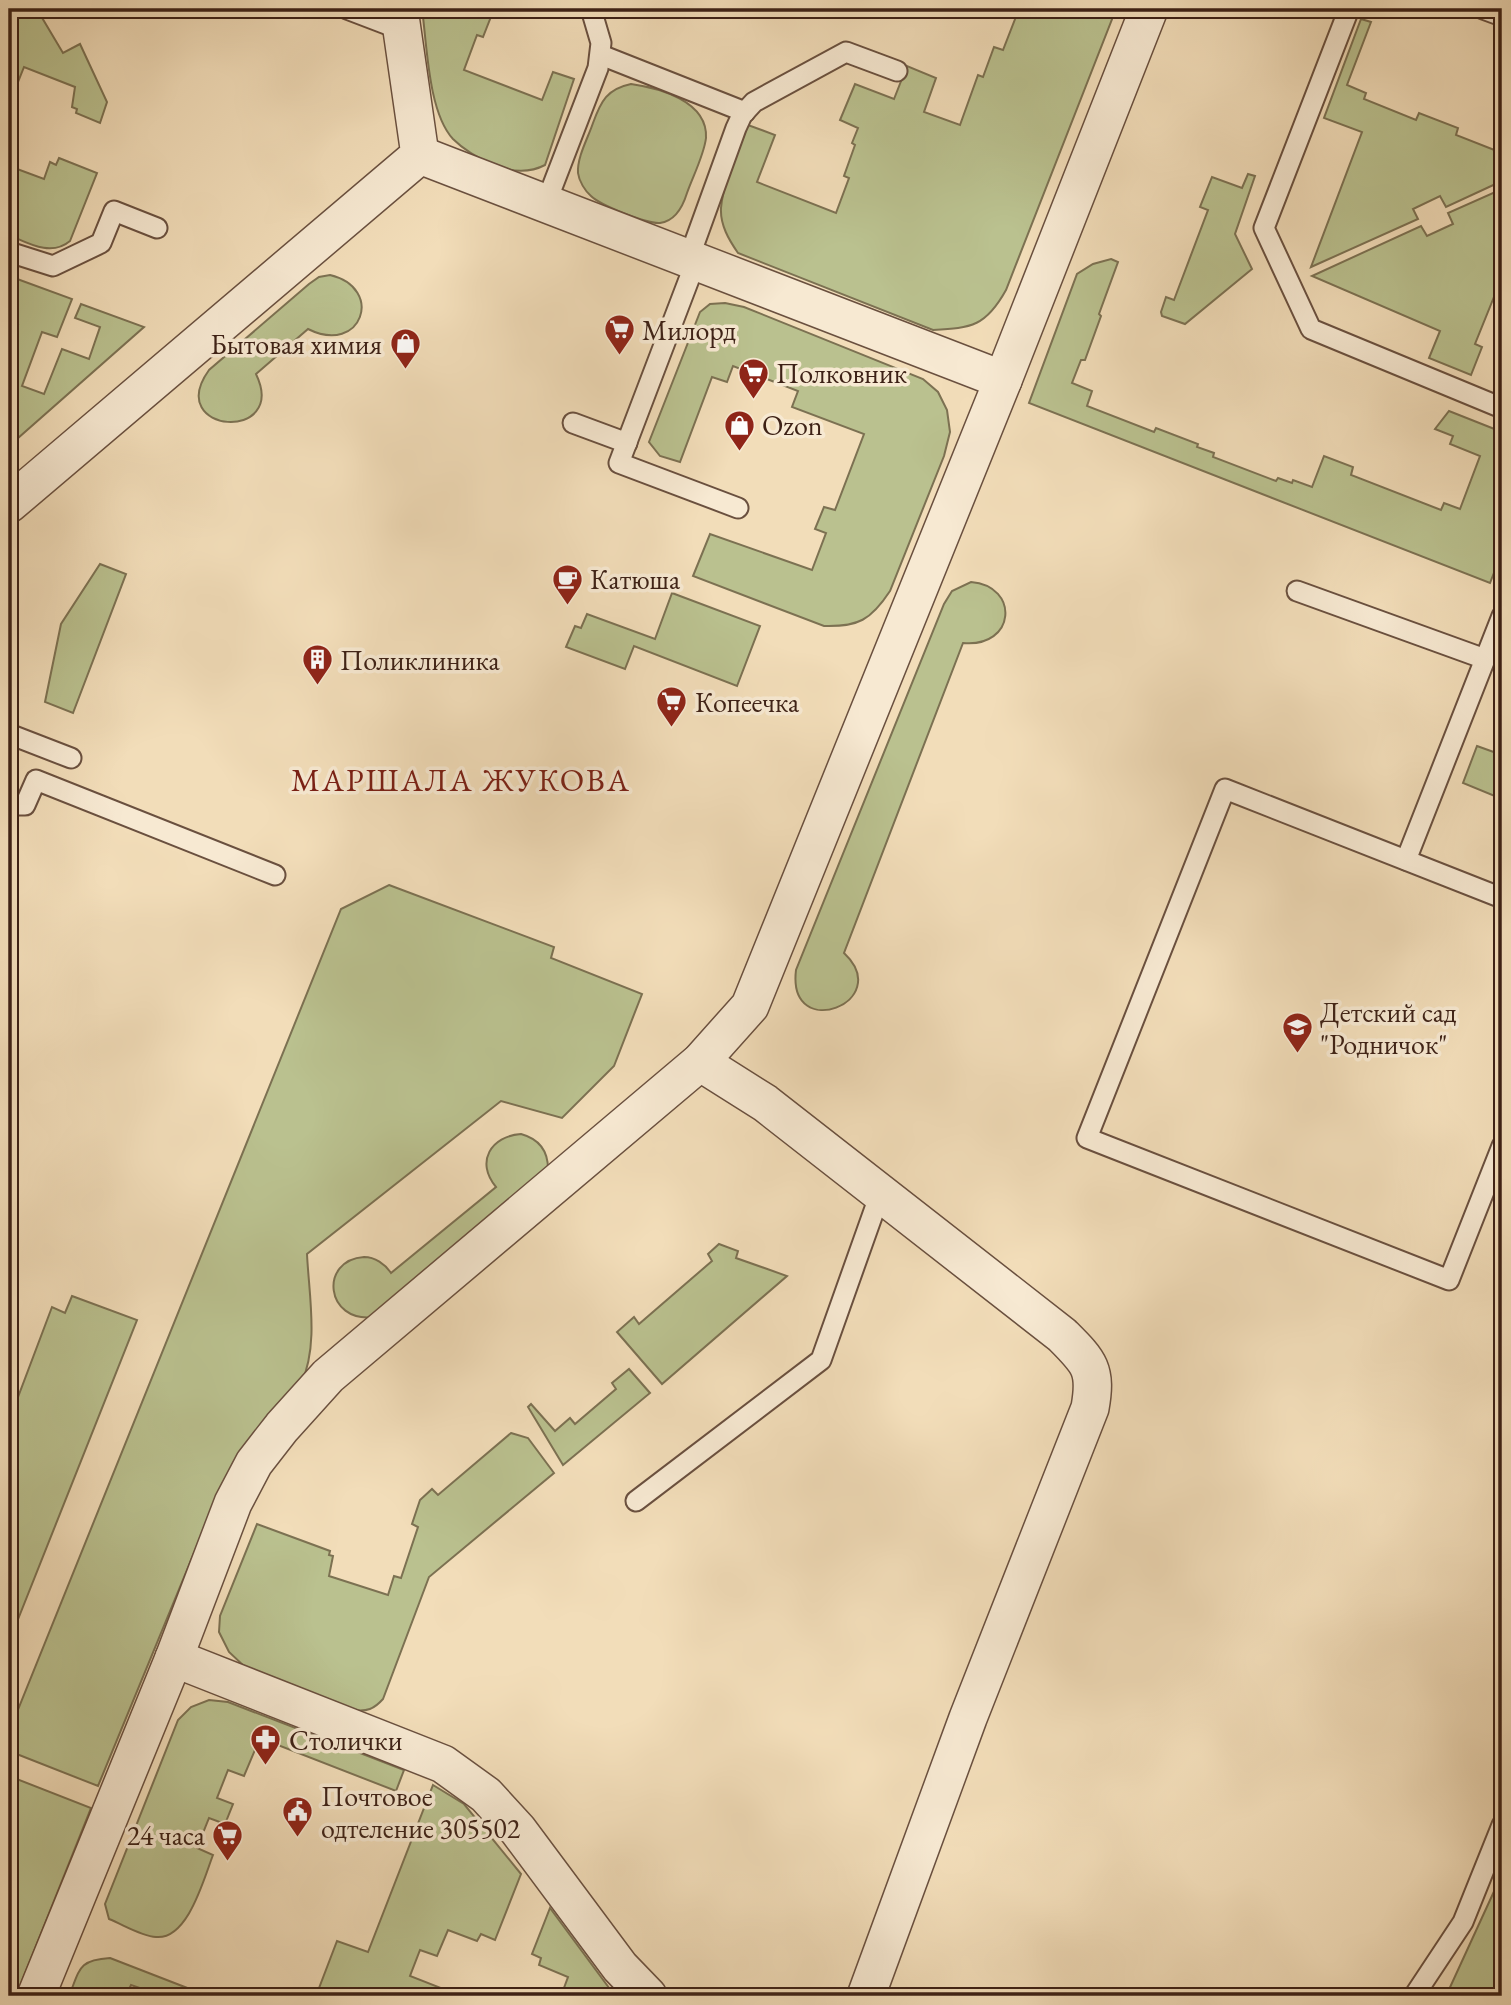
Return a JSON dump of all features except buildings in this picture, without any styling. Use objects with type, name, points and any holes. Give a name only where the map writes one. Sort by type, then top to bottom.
[{"type":"street","points":[[36,1996],[174,1658],[233,1503],[254,1463],[328,1376],[700,1062],[750,1006],[1003,380],[1149,9]]},
{"type":"street","points":[[400,19],[420,155]]},
{"type":"street","points":[[420,155],[1003,380]]},
{"type":"street","points":[[9,504],[420,155]]},
{"type":"street","points":[[700,1062],[765,1103],[1062,1335],[1082,1355],[1091,1371],[1094,1386],[1090,1408],[968,1718],[866,1996]]},
{"type":"street","points":[[174,1658],[443,1764],[486,1795],[518,1830],[620,1967],[648,1996]]},
{"type":"lane","points":[[347,9],[400,19]]},
{"type":"lane","points":[[546,203],[598,68],[601,55],[592,9]]},
{"type":"lane","points":[[1349,9],[1264,228],[1311,329],[1502,408]]},
{"type":"lane","points":[[1483,9],[1502,16]]},
{"type":"lane","points":[[738,508],[619,463],[736,128],[754,102],[846,52],[897,71]]},
{"type":"lane","points":[[601,55],[745,112]]},
{"type":"lane","points":[[9,252],[53,266],[102,243],[114,211],[157,228]]},
{"type":"lane","points":[[573,423],[627,443]]},
{"type":"lane","points":[[1297,591],[1485,659]]},
{"type":"lane","points":[[1406,860],[1502,616]]},
{"type":"lane","points":[[9,734],[71,758]]},
{"type":"lane","points":[[9,805],[25,805],[36,780],[275,875]]},
{"type":"lane","points":[[1502,898],[1225,789],[1087,1139],[1449,1280],[1502,1146]]},
{"type":"lane","points":[[636,1501],[821,1360],[880,1194]]},
{"type":"lane","points":[[1414,1996],[1463,1922],[1502,1825]]},
{"type":"green space","points":[[10,9],[51,9],[41,16],[63,53],[80,44],[107,102],[100,123],[76,113],[77,109],[72,107],[75,87],[24,67],[16,87],[9,85]]},
{"type":"green space","points":[[422,9],[494,9],[483,37],[477,35],[464,70],[542,100],[553,72],[574,79],[545,165],[526,171],[500,167],[472,154],[453,139],[438,112],[427,58]]},
{"type":"green space","points":[[1019,9],[1116,9],[1006,290],[984,318],[968,326],[933,330],[738,253],[728,238],[721,208],[728,177],[748,125],[775,135],[757,182],[836,213],[849,178],[844,176],[858,128],[840,120],[855,84],[894,99],[907,66],[936,78],[924,112],[960,125],[978,75],[983,77],[994,47],[1003,50]]},
{"type":"green space","points":[[1361,19],[1371,22],[1347,85],[1366,93],[1364,99],[1416,120],[1419,113],[1458,128],[1456,135],[1502,153],[1502,181],[1446,207],[1440,196],[1413,209],[1418,219],[1311,267],[1362,132],[1324,118]]},
{"type":"green space","points":[[631,84],[655,89],[680,99],[691,106],[704,125],[706,138],[703,151],[683,203],[678,212],[665,222],[635,217],[596,200],[585,189],[579,176],[581,154],[602,102],[616,89]]},
{"type":"green space","points":[[59,158],[97,173],[70,241],[63,246],[47,248],[9,235],[9,166],[44,179],[50,162],[56,165]]},
{"type":"green space","points":[[1248,174],[1255,176],[1235,234],[1252,269],[1185,324],[1162,316],[1166,297],[1174,300],[1208,210],[1200,207],[1212,177],[1242,188]]},
{"type":"green space","points":[[1502,189],[1502,294],[1496,292],[1475,344],[1482,347],[1471,375],[1429,358],[1440,331],[1312,276],[1421,226],[1427,236],[1453,224],[1448,213]]},
{"type":"green space","points":[[1111,259],[1118,262],[1085,360],[1081,360],[1072,383],[1092,391],[1087,406],[1154,432],[1156,428],[1198,444],[1197,447],[1214,453],[1213,457],[1276,481],[1278,478],[1292,483],[1293,480],[1312,487],[1324,456],[1353,467],[1351,475],[1441,510],[1444,503],[1460,509],[1480,456],[1450,444],[1453,436],[1435,429],[1449,411],[1502,432],[1502,552],[1490,583],[1029,403],[1077,274],[1093,264]]},
{"type":"green space","points":[[330,275],[347,282],[357,293],[361,305],[360,317],[353,327],[342,334],[327,335],[308,329],[256,374],[262,396],[256,411],[244,420],[228,422],[212,418],[202,407],[199,391],[209,370],[309,284],[319,277]]},
{"type":"green space","points":[[9,276],[72,299],[57,337],[42,332],[22,386],[44,394],[62,349],[89,359],[100,327],[75,318],[81,304],[144,327],[9,446],[9,361],[16,343],[12,341],[18,325],[9,321]]},
{"type":"green space","points":[[725,303],[744,307],[923,379],[938,392],[947,410],[950,432],[944,456],[890,591],[863,620],[846,625],[824,626],[693,576],[710,534],[812,570],[826,533],[815,529],[824,507],[835,510],[864,434],[792,407],[798,391],[733,366],[727,382],[712,377],[680,462],[660,456],[649,442],[700,312],[710,304]]},
{"type":"green space","points":[[100,564],[126,574],[73,713],[45,702],[61,624]]},
{"type":"green space","points":[[971,582],[987,586],[998,594],[1004,604],[1002,627],[994,636],[981,642],[963,643],[844,953],[856,971],[857,987],[849,999],[836,1008],[821,1010],[807,1005],[798,993],[796,970],[944,604],[952,591]]},
{"type":"green space","points":[[672,593],[760,626],[737,686],[634,646],[625,669],[566,647],[575,626],[581,628],[587,614],[655,639]]},
{"type":"green space","points":[[1477,746],[1502,755],[1502,799],[1463,783]]},
{"type":"green space","points":[[389,885],[554,947],[551,958],[642,994],[614,1066],[562,1118],[501,1101],[307,1254],[311,1337],[307,1369],[301,1384],[215,1502],[98,1786],[9,1751],[9,1732],[341,909]]},
{"type":"green space","points":[[521,1134],[541,1146],[548,1169],[374,1317],[358,1316],[345,1311],[337,1301],[334,1290],[334,1279],[340,1268],[350,1261],[368,1257],[379,1262],[391,1273],[496,1187],[487,1168],[489,1152],[501,1140]]},
{"type":"green space","points":[[719,1244],[738,1251],[736,1258],[787,1276],[662,1384],[617,1332],[634,1317],[639,1324],[712,1261],[708,1254]]},
{"type":"green space","points":[[72,1296],[137,1320],[9,1642],[9,1399],[10,1395],[18,1397],[52,1307],[65,1313]]},
{"type":"green space","points":[[629,1369],[650,1393],[563,1465],[528,1407],[531,1404],[555,1431],[570,1418],[575,1424],[616,1389],[612,1383]]},
{"type":"green space","points":[[511,1433],[528,1438],[554,1473],[429,1577],[383,1699],[376,1705],[366,1710],[353,1710],[246,1668],[229,1652],[219,1632],[220,1616],[257,1524],[330,1551],[329,1555],[333,1556],[329,1576],[388,1595],[394,1576],[401,1578],[418,1527],[412,1524],[420,1500],[432,1489],[438,1495]]},
{"type":"green space","points":[[209,1700],[228,1702],[404,1770],[396,1791],[260,1738],[244,1776],[228,1770],[217,1798],[233,1804],[225,1824],[209,1818],[197,1848],[213,1855],[193,1906],[177,1929],[167,1935],[150,1936],[109,1919],[105,1904],[178,1720],[191,1707]]},
{"type":"green space","points":[[9,1776],[91,1808],[16,1996],[9,1996]]},
{"type":"green space","points":[[433,1785],[464,1804],[521,1874],[495,1940],[481,1934],[477,1941],[448,1930],[437,1956],[420,1950],[410,1976],[441,1988],[439,1996],[316,1996],[337,1941],[368,1952]]},
{"type":"green space","points":[[1502,1874],[1502,1996],[1446,1996]]},
{"type":"green space","points":[[550,1908],[615,1996],[561,1996],[568,1977],[539,1965],[541,1958],[532,1954]]},
{"type":"green space","points":[[110,1958],[208,1996],[163,1996],[131,1985],[126,1996],[69,1996],[86,1964]]},
{"type":"place","name":"Милорд","points":[[619,357]]},
{"type":"place","name":"Бытовая химия","points":[[405,371]]},
{"type":"place","name":"Полковник","points":[[753,400]]},
{"type":"place","name":"Ozon","points":[[739,452]]},
{"type":"place","name":"Катюша","points":[[567,606]]},
{"type":"place","name":"Поликлиника","points":[[317,687]]},
{"type":"place","name":"Копеечка","points":[[672,729]]},
{"type":"place","name":"Детский сад \"Родничок\"","points":[[1297,1055]]},
{"type":"place","name":"Столички","points":[[266,1767]]},
{"type":"place","name":"Почтовое одтеление 305502","points":[[298,1839]]},
{"type":"place","name":"24 часа","points":[[228,1862]]},
{"type":"district","name":"МАРШАЛА ЖУКОВА","points":[[461,780]]}]
